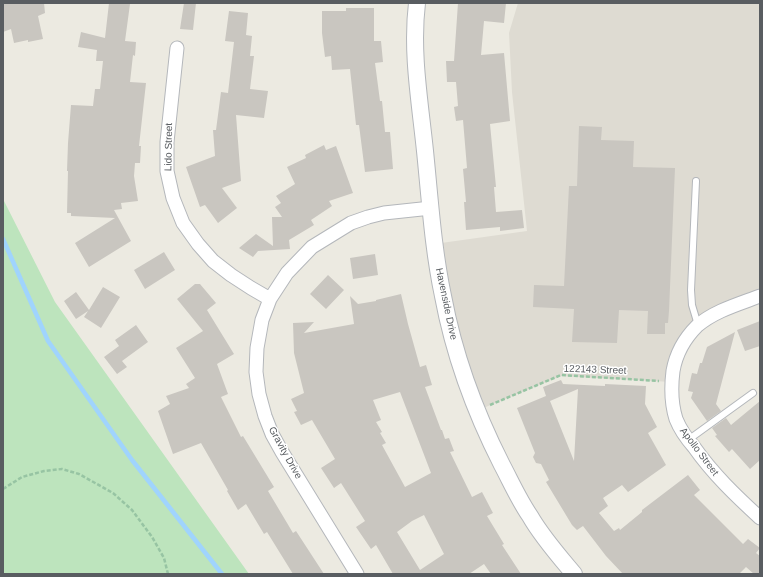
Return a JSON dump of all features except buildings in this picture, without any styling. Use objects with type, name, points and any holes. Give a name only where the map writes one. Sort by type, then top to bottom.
[{"type":"street","name":"Havenside Drive","points":[[417,3],[415,22],[415,59],[434,244],[442,296],[456,352],[476,410],[493,449],[530,516],[547,542],[574,574]]},
{"type":"street","name":"Lido Street","points":[[177,48],[167,142],[167,171],[173,198],[183,223],[212,261],[231,275],[270,299]]},
{"type":"street","name":"Gravity Drive","points":[[356,574],[282,452],[272,434],[265,416],[259,394],[256,372],[257,348],[262,320],[270,299],[287,273],[312,247],[351,223],[368,217],[384,213],[431,208]]},
{"type":"street","name":"Apollo Street","points":[[760,296],[709,317],[691,332],[680,349],[674,365],[672,381],[672,403],[677,420],[688,440],[703,461],[728,488],[760,518]]},
{"type":"lane","points":[[696,181],[691,290],[692,305],[698,326]]},
{"type":"lane","points":[[688,440],[753,394]]},
{"type":"path","name":"122143 Street","points":[[476,410],[561,375],[672,381]]},
{"type":"path","points":[[3,489],[22,477],[44,471],[62,469],[79,474],[113,493],[132,510],[152,537],[164,558],[168,574]]},
{"type":"shaded area","points":[[518,3],[760,3],[760,296],[698,326],[672,382],[561,376],[476,411],[434,244],[527,231],[512,92],[509,33]]},
{"type":"green space","points":[[3,199],[55,302],[249,574],[3,574]]},
{"type":"waterway","points":[[3,239],[48,341],[132,460],[222,574]]}]
